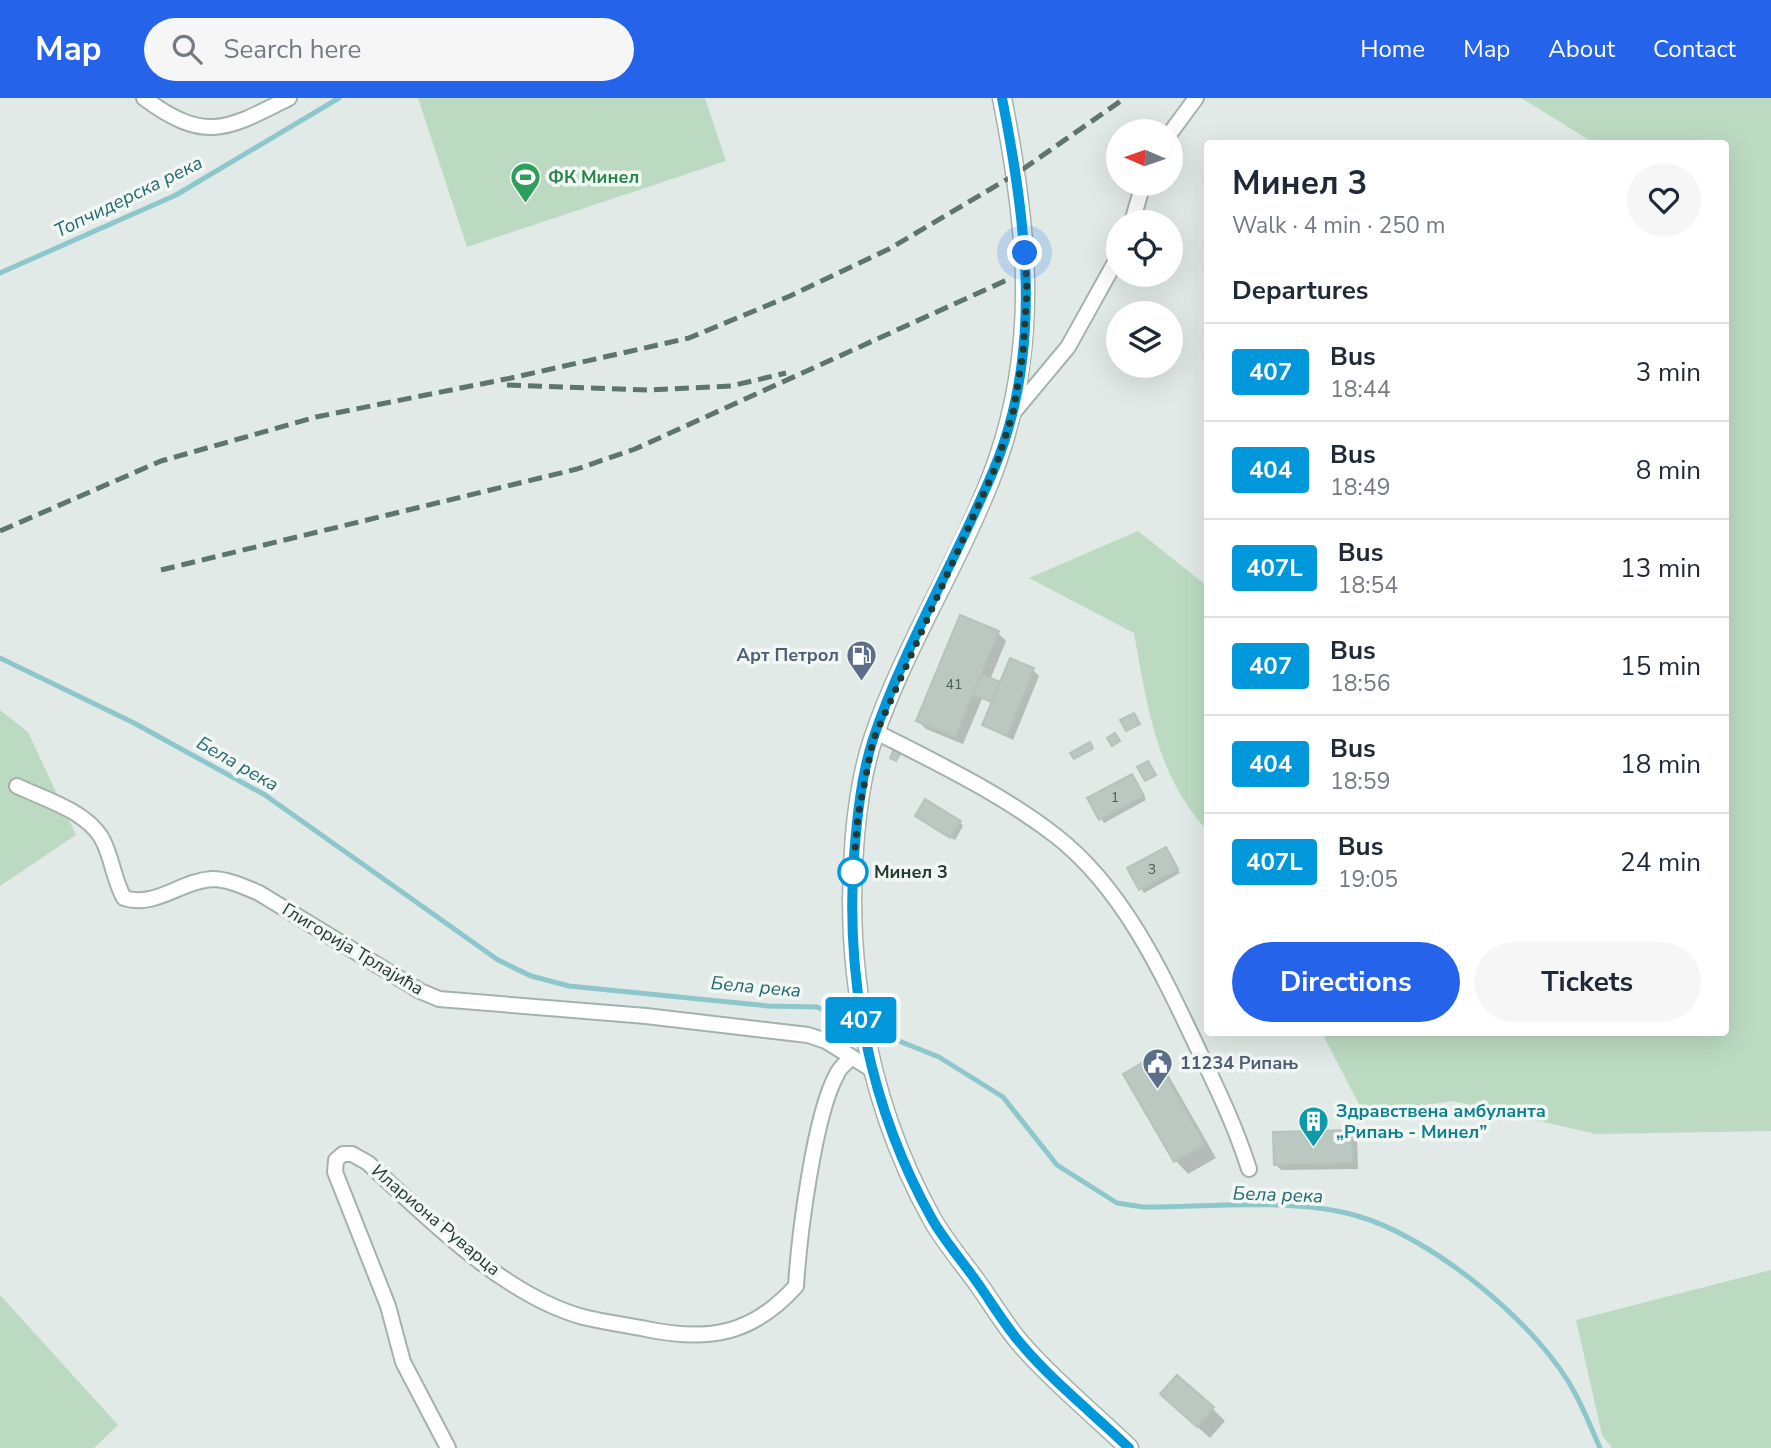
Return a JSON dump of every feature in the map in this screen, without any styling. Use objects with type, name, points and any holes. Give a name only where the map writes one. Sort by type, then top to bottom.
[{"type":"street","points":[[144,98],[174,118],[195,126],[219,128],[238,124],[289,98]]},
{"type":"street","points":[[1002,98],[1020,192],[1027,290],[1023,353],[1013,413],[996,466],[876,732],[858,816],[851,899],[856,993],[865,1042],[889,1128],[933,1220],[1022,1346],[1129,1448]]},
{"type":"street","points":[[1181,119],[1196,98]]},
{"type":"street","points":[[1013,413],[1068,347],[1106,279]]},
{"type":"street","points":[[876,732],[965,778],[1056,835],[1100,879],[1136,929],[1180,1010],[1237,1130],[1249,1169]]},
{"type":"street","name":"Глигорија Трлајића","points":[[18,786],[72,811],[93,827],[102,838],[116,884],[124,898],[137,902],[150,900],[212,879],[232,883],[259,893],[439,999],[646,1016],[796,1034],[826,1041],[872,1069]]},
{"type":"street","name":"Илариона Руварца","points":[[448,1448],[403,1362],[388,1306],[335,1172],[336,1160],[343,1154],[352,1154],[368,1163],[495,1272],[550,1304],[582,1317],[654,1331],[690,1336],[721,1335],[753,1322],[782,1302],[796,1286],[817,1138],[828,1093],[838,1071],[851,1058]]},
{"type":"green space","name":"ФК Минел","points":[[418,98],[705,98],[726,161],[467,247]]},
{"type":"green space","points":[[1521,98],[1771,98],[1771,1131],[1596,1134],[1453,1101],[1364,1114],[1324,1036],[1729,1036],[1729,140],[1589,140]]},
{"type":"green space","points":[[1138,531],[1204,584],[1204,826],[1190,809],[1165,763],[1149,712],[1134,633],[1029,578]]},
{"type":"green space","points":[[0,710],[28,732],[76,835],[0,886]]},
{"type":"green space","points":[[1771,1270],[1771,1448],[1612,1448],[1602,1435],[1576,1320]]},
{"type":"green space","points":[[0,1295],[118,1425],[94,1448],[0,1448]]},
{"type":"building","points":[[960,615],[999,631],[955,737],[916,721]]},
{"type":"building","points":[[1010,658],[1034,668],[1007,736],[982,725]]},
{"type":"building","points":[[981,674],[1000,682],[992,702],[973,694]]},
{"type":"building","points":[[1134,713],[1140,724],[1126,731],[1120,720]]},
{"type":"building","points":[[1115,733],[1120,741],[1112,746],[1107,738]]},
{"type":"building","points":[[1090,742],[1093,748],[1074,759],[1070,753]]},
{"type":"building","points":[[895,747],[902,751],[896,761],[890,758]]},
{"type":"building","points":[[1148,761],[1156,775],[1145,781],[1137,767]]},
{"type":"building","points":[[1132,774],[1144,796],[1099,820],[1087,798]]},
{"type":"building","points":[[925,799],[961,821],[950,838],[915,816]]},
{"type":"building","points":[[1166,847],[1178,869],[1139,890],[1127,868]]},
{"type":"building","points":[[1154,1056],[1205,1144],[1174,1162],[1123,1074]]},
{"type":"building","name":"Здравствена амбуланта „Рипањ - Минел”","points":[[1352,1130],[1353,1163],[1274,1165],[1273,1132]]},
{"type":"building","points":[[1177,1375],[1214,1407],[1197,1427],[1160,1394]]},
{"type":"waterway","name":"Топчидерска река","points":[[0,273],[176,195],[339,98]]},
{"type":"waterway","name":"Бела река","points":[[0,658],[134,723],[265,795],[498,960],[531,976],[569,986],[768,1006],[817,1007],[860,1025]]},
{"type":"waterway","name":"Бела река","points":[[869,1029],[939,1057],[1003,1097],[1057,1165],[1117,1203],[1143,1207],[1277,1205],[1330,1210],[1384,1226],[1416,1242],[1480,1286],[1537,1340],[1576,1395],[1600,1448]]},
{"type":"railway","points":[[0,531],[161,461],[316,417],[511,378],[689,338],[790,296],[889,249],[1016,174],[1125,98]]},
{"type":"railway","points":[[161,570],[577,469],[635,449],[1007,280]]},
{"type":"railway","points":[[507,385],[650,390],[731,386],[786,373]]},
{"type":"bus line","name":"407","points":[[1002,98],[1020,192],[1024,234],[1027,290],[1023,353],[1013,413],[996,466],[873,740],[858,816],[851,899],[856,993],[872,1074],[889,1128],[933,1220],[1022,1346],[1129,1448]]},
{"type":"place","name":"ФК Минел","points":[[525,204]]},
{"type":"place","name":"Арт Петрол","points":[[862,682]]},
{"type":"place","name":"Минел 3","points":[[853,872]]},
{"type":"place","name":"11234 Рипањ","points":[[1157,1090]]},
{"type":"place","name":"Здравствена амбуланта „Рипањ - Минел”","points":[[1313,1148]]},
{"type":"route","points":[[853,872],[858,816],[873,740],[996,466],[1013,413],[1023,353],[1027,290],[1025,253]]}]
